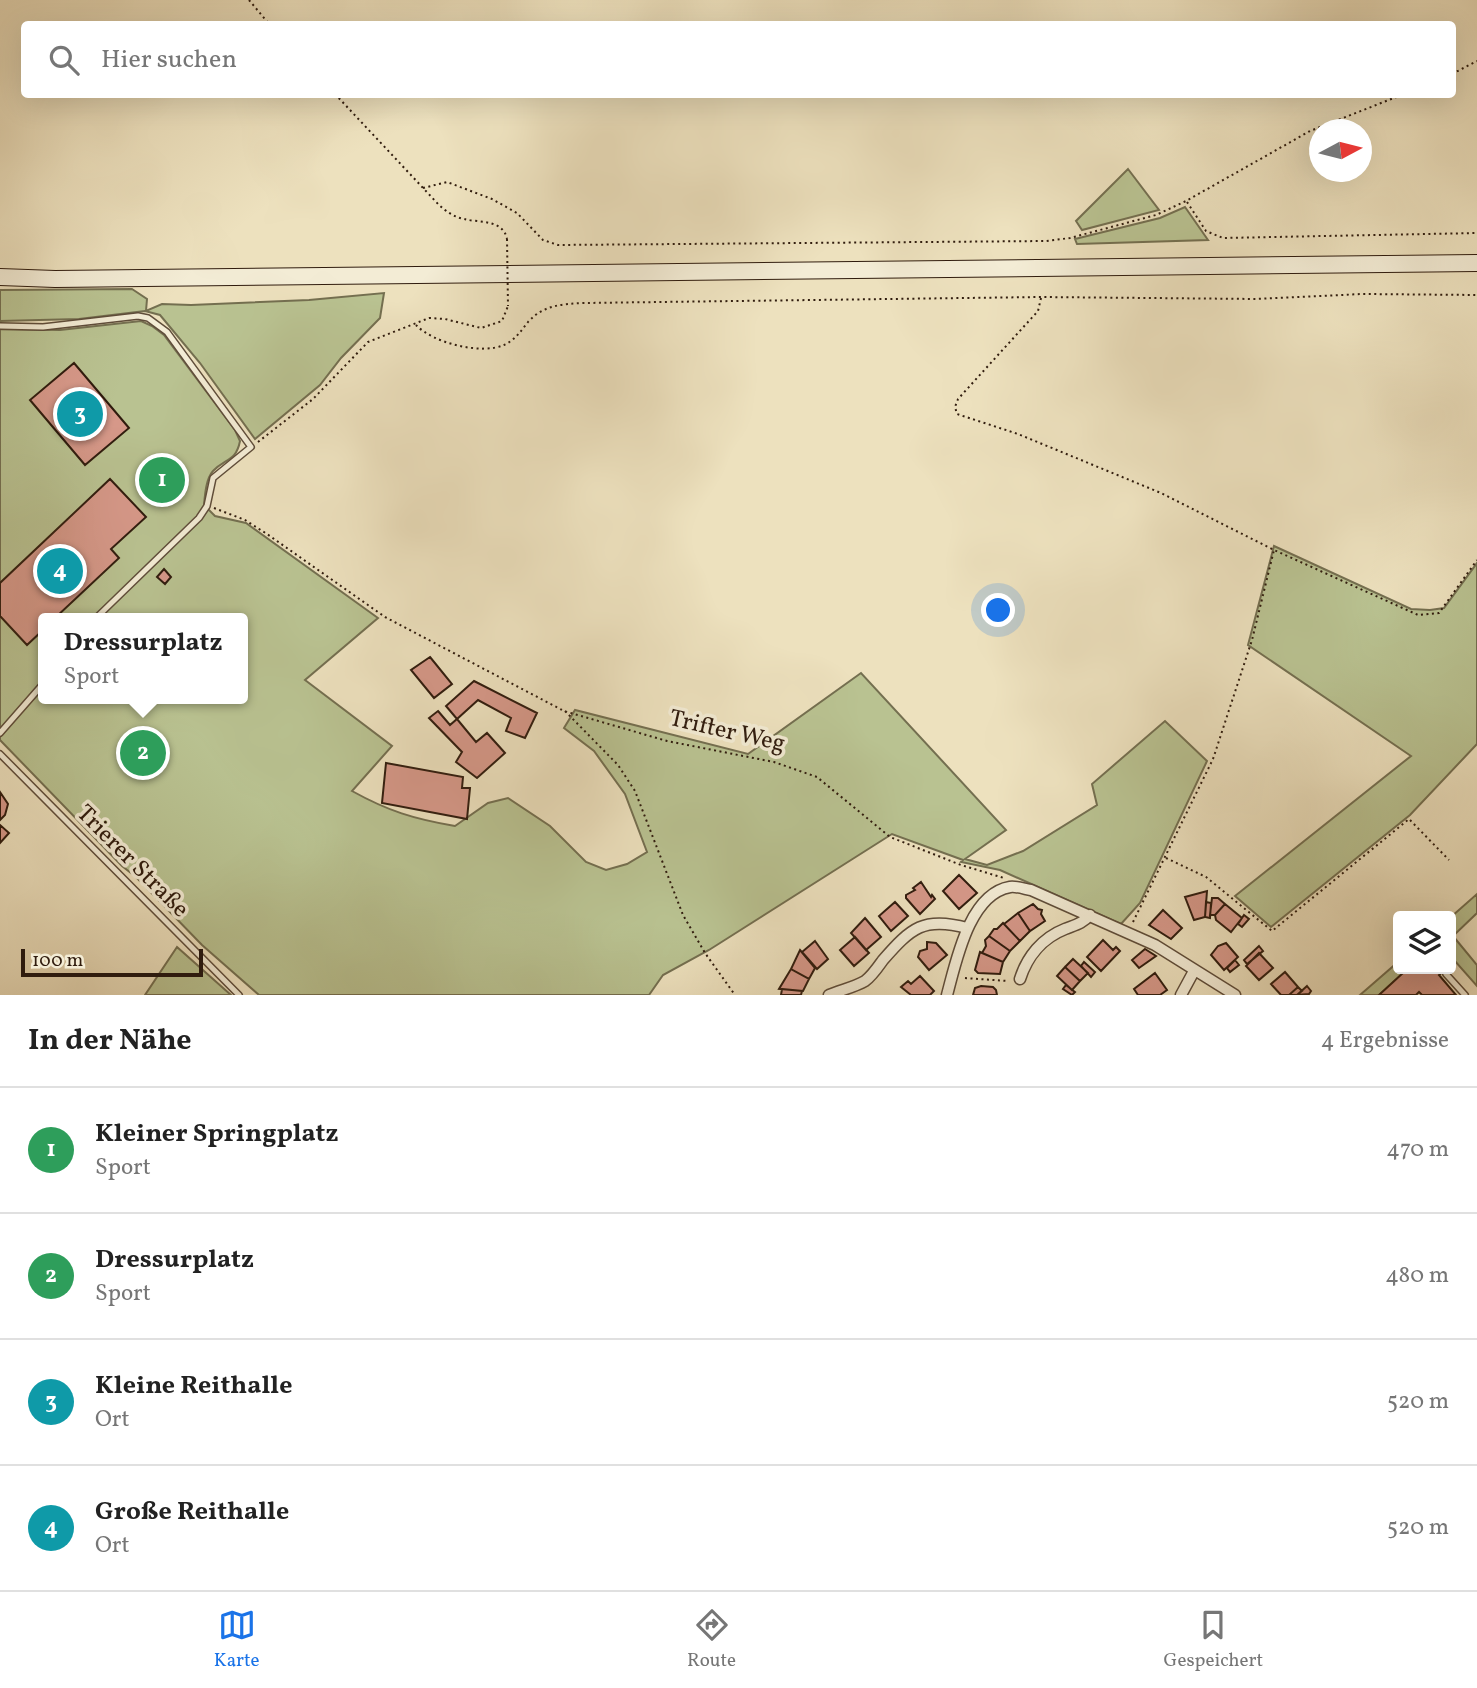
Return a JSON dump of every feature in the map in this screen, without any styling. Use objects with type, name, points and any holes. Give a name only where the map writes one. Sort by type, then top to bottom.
[{"type":"main road","points":[[0,277],[55,279],[1477,263]]},
{"type":"street","points":[[947,995],[967,928],[979,909],[993,895],[1012,886],[1031,890],[1155,945],[1236,995]]},
{"type":"street","points":[[1020,979],[1025,964],[1044,941],[1061,930],[1084,922],[1090,915]]},
{"type":"street","points":[[830,995],[866,980],[899,942],[920,928],[931,923],[945,922],[967,928]]},
{"type":"street","points":[[1181,995],[1194,971]]},
{"type":"lane","points":[[0,326],[43,327],[138,316],[148,318],[167,332],[251,447],[213,478],[207,506],[190,527],[101,613]]},
{"type":"lane","points":[[0,733],[38,690]]},
{"type":"lane","name":"Trierer Straße","points":[[0,754],[239,995]]},
{"type":"lane","points":[[1446,974],[1465,995]]},
{"type":"path","points":[[249,0],[267,21]]},
{"type":"path","points":[[1456,72],[1477,61]]},
{"type":"path","points":[[251,447],[313,399],[368,342],[434,318],[468,326],[488,327],[502,321],[508,306],[505,232],[495,225],[449,213],[339,98]]},
{"type":"path","points":[[423,188],[447,182],[492,199],[517,213],[543,240],[558,245],[1046,241],[1070,238],[1156,215],[1310,131],[1394,98]]},
{"type":"path","points":[[1186,201],[1206,231],[1223,238],[1477,233]]},
{"type":"path","points":[[1126,216],[1129,222]]},
{"type":"path","points":[[416,325],[425,334],[439,340],[485,348],[498,347],[512,341],[542,310],[565,304],[1041,297],[1256,299],[1362,294],[1477,295]]},
{"type":"path","points":[[1041,297],[1038,311],[958,399],[955,407],[957,414],[1018,435],[1161,493],[1274,550],[1418,615],[1439,613],[1477,559]]},
{"type":"path","name":"Trifter Weg","points":[[207,506],[245,520],[385,617],[564,711],[667,741],[775,762],[817,777],[890,836],[961,865],[1002,875],[1012,886]]},
{"type":"path","points":[[1128,933],[1213,759],[1252,640],[1274,550]]},
{"type":"path","points":[[564,711],[618,765],[635,791],[683,915],[734,995]]},
{"type":"path","points":[[1165,857],[1206,877],[1272,931],[1409,819],[1449,860]]},
{"type":"path","points":[[952,978],[1004,981],[1020,979]]},
{"type":"green space","points":[[1128,169],[1159,210],[1082,230],[1076,221]]},
{"type":"green space","points":[[1185,207],[1208,240],[1077,244],[1075,239],[1160,218]]},
{"type":"green space","points":[[132,289],[147,299],[146,311],[162,304],[309,300],[384,293],[380,318],[341,358],[320,385],[255,439],[200,363],[160,315],[145,311],[79,319],[0,321],[0,290]]},
{"type":"green space","points":[[141,321],[164,335],[235,430],[240,441],[236,453],[211,474],[204,505],[215,516],[246,523],[378,618],[305,680],[392,746],[352,791],[390,809],[455,826],[488,803],[508,798],[550,826],[586,862],[606,870],[627,864],[647,852],[625,794],[594,751],[564,728],[575,710],[748,754],[861,673],[1006,830],[965,859],[987,865],[1023,851],[1097,805],[1092,784],[1165,721],[1207,761],[1140,903],[1121,924],[1000,870],[961,862],[963,860],[892,834],[709,950],[663,975],[649,995],[259,995],[202,945],[0,740],[0,329],[60,330]]},
{"type":"green space","points":[[1274,546],[1411,609],[1444,608],[1477,563],[1477,744],[1410,815],[1271,927],[1235,896],[1411,756],[1248,645]]},
{"type":"green space","points":[[1477,894],[1477,913],[1456,933],[1456,913]]},
{"type":"green space","points":[[1456,940],[1477,965],[1477,986],[1456,962]]},
{"type":"green space","points":[[177,947],[231,995],[145,995]]},
{"type":"green space","points":[[1393,966],[1393,974],[1402,974],[1379,995],[1360,995]]},
{"type":"building","points":[[74,363],[129,428],[85,465],[30,400]]},
{"type":"building","points":[[110,479],[146,517],[111,549],[119,558],[60,613],[38,613],[38,635],[27,645],[0,616],[0,583]]},
{"type":"building","points":[[164,569],[171,577],[165,584],[157,577]]},
{"type":"building","points":[[430,657],[452,684],[434,698],[411,670]]},
{"type":"building","points":[[474,681],[537,713],[525,738],[506,731],[511,718],[478,700],[457,719],[446,706]]},
{"type":"building","points":[[438,711],[450,725],[457,719],[476,742],[487,733],[505,753],[477,778],[456,762],[462,752],[429,718]]},
{"type":"building","points":[[386,763],[463,777],[462,788],[470,788],[467,819],[382,803]]},
{"type":"building","points":[[0,792],[8,804],[5,815],[0,820]]},
{"type":"building","points":[[0,825],[9,833],[0,843]]},
{"type":"building","points":[[959,875],[977,893],[959,909],[943,891]]},
{"type":"building","points":[[921,882],[935,899],[920,914],[906,895],[915,890],[913,888]]},
{"type":"building","points":[[1207,891],[1205,917],[1194,920],[1185,897]]},
{"type":"building","points":[[1212,898],[1218,898],[1225,904],[1215,915],[1210,915]]},
{"type":"building","points":[[895,902],[908,916],[891,931],[879,916]]},
{"type":"building","points":[[1206,902],[1211,903],[1210,918],[1205,917]]},
{"type":"building","points":[[1033,904],[1042,910],[1045,921],[1030,931],[1018,913]]},
{"type":"building","points":[[1225,904],[1242,918],[1231,932],[1216,920],[1215,915]]},
{"type":"building","points":[[1163,910],[1182,928],[1171,939],[1149,925]]},
{"type":"building","points":[[1018,913],[1030,931],[1020,941],[1004,924]]},
{"type":"building","points":[[1244,915],[1249,919],[1242,927],[1238,924]]},
{"type":"building","points":[[865,918],[881,937],[866,950],[851,933]]},
{"type":"building","points":[[1003,923],[1020,941],[1010,951],[989,936]]},
{"type":"building","points":[[989,936],[1010,951],[1003,962],[982,953],[986,946],[985,940]]},
{"type":"building","points":[[855,937],[869,953],[854,966],[840,950]]},
{"type":"building","points":[[1103,940],[1113,950],[1116,947],[1120,951],[1101,971],[1087,957]]},
{"type":"building","points":[[815,941],[828,959],[817,969],[802,952]]},
{"type":"building","points":[[927,942],[936,943],[947,955],[929,970],[918,957],[920,951],[927,949]]},
{"type":"building","points":[[1226,943],[1238,957],[1224,970],[1211,955],[1218,946]]},
{"type":"building","points":[[1259,946],[1263,951],[1247,964],[1244,960]]},
{"type":"building","points":[[1145,949],[1156,956],[1139,968],[1132,960]]},
{"type":"building","points":[[800,950],[815,968],[809,979],[791,969]]},
{"type":"building","points":[[980,952],[1003,962],[1000,974],[978,973],[975,970]]},
{"type":"building","points":[[1259,953],[1273,968],[1259,980],[1246,966]]},
{"type":"building","points":[[1073,959],[1088,973],[1080,981],[1065,967]]},
{"type":"building","points":[[1235,960],[1239,965],[1230,972],[1227,968]]},
{"type":"building","points":[[1084,962],[1095,972],[1091,977],[1081,966]]},
{"type":"building","points":[[1065,967],[1080,981],[1072,990],[1057,976]]},
{"type":"building","points":[[791,969],[809,979],[803,991],[779,989]]},
{"type":"building","points":[[1285,972],[1298,987],[1289,995],[1281,995],[1271,984]]},
{"type":"building","points":[[1155,973],[1167,990],[1160,995],[1138,995],[1134,989]]},
{"type":"building","points":[[1402,974],[1440,974],[1456,995],[1422,995],[1419,992],[1416,995],[1379,995]]},
{"type":"building","points":[[920,976],[934,991],[930,995],[911,995],[901,987],[908,981],[911,984]]},
{"type":"building","points":[[1066,985],[1075,992],[1072,995],[1063,989]]},
{"type":"building","points":[[1307,986],[1311,991],[1309,994],[1297,995]]},
{"type":"building","points":[[993,987],[997,995],[973,995],[975,988]]},
{"type":"building","points":[[1298,987],[1302,991],[1297,995],[1289,995]]},
{"type":"building","points":[[782,989],[802,991],[801,995],[781,995]]},
{"type":"place","name":"Kleine Reithalle","points":[[80,414]]},
{"type":"place","name":"Kleiner Springplatz","points":[[162,480]]},
{"type":"place","name":"Große Reithalle","points":[[60,571]]},
{"type":"place","name":"Dressurplatz","points":[[143,753]]}]
